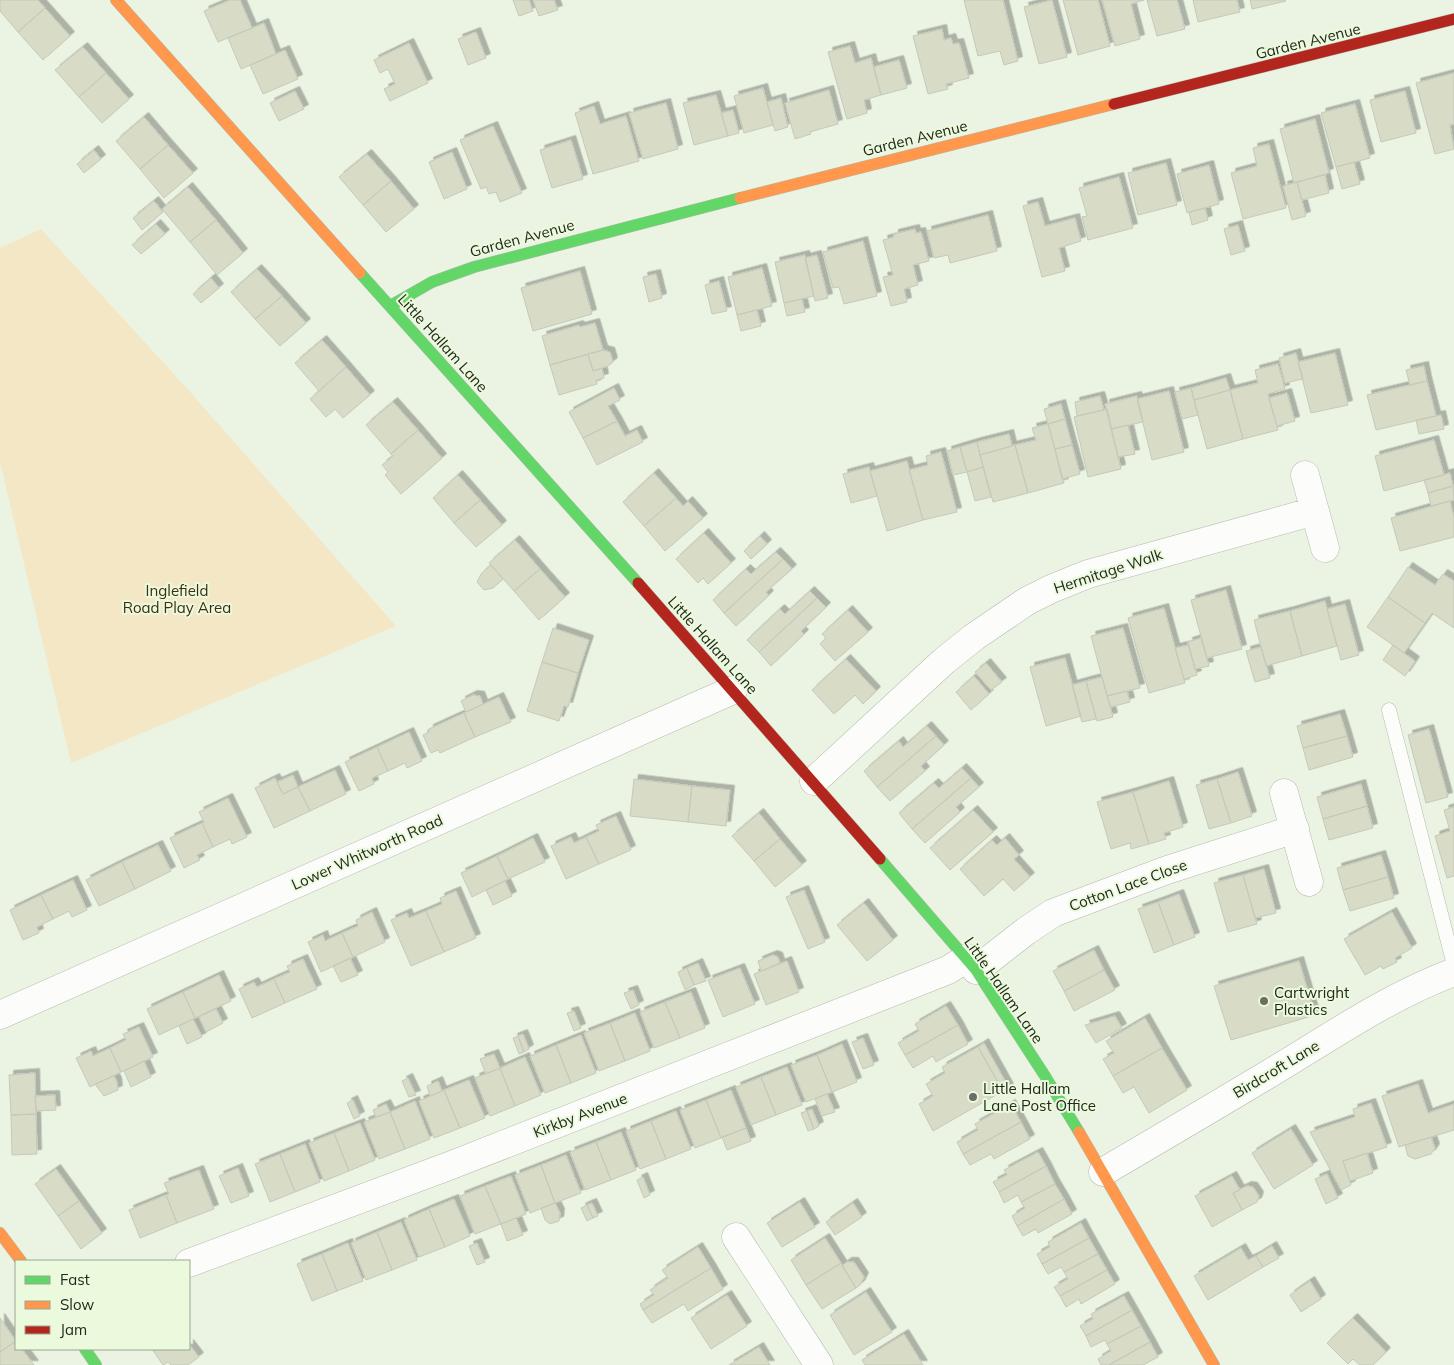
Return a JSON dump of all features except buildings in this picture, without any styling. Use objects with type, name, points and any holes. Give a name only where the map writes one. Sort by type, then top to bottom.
[{"type":"street","name":"Little Hallam Lane","points":[[116,0],[734,690],[972,964],[1045,1076],[1103,1172],[1214,1365]]},
{"type":"street","name":"Garden Avenue","points":[[390,306],[429,282],[458,271],[505,258],[911,154],[1454,19]]},
{"type":"street","points":[[1305,475],[1325,548]]},
{"type":"street","name":"Hermitage Walk","points":[[814,782],[944,661],[974,637],[1027,601],[1088,574],[1315,511]]},
{"type":"street","name":"Lower Whitworth Road","points":[[0,1015],[734,690]]},
{"type":"street","points":[[1284,793],[1310,882]]},
{"type":"street","name":"Cotton Lace Close","points":[[972,964],[1053,913],[1167,870],[1294,829]]},
{"type":"street","name":"Kirkby Avenue","points":[[190,1263],[449,1166],[948,970],[972,964]]},
{"type":"street","name":"Birdcroft Lane","points":[[1103,1172],[1374,1009],[1410,990],[1454,972]]},
{"type":"street","points":[[0,1233],[20,1260]]},
{"type":"street","points":[[736,1237],[819,1365]]},
{"type":"street","points":[[86,1350],[96,1365]]},
{"type":"lane","points":[[1390,710],[1454,965]]},
{"type":"green space","name":"Inglefield Road Play Area","points":[[41,229],[184,385],[396,626],[71,763],[0,462],[0,248]]},
{"type":"traffic: fast","points":[[390,306],[432,282],[474,267],[740,198]]},
{"type":"traffic: fast","points":[[360,273],[638,583]]},
{"type":"traffic: fast","points":[[880,859],[976,970],[1079,1132]]},
{"type":"traffic: fast","points":[[86,1350],[96,1365]]},
{"type":"traffic: slow","points":[[116,0],[360,273]]},
{"type":"traffic: slow","points":[[740,198],[1114,104]]},
{"type":"traffic: slow","points":[[1079,1132],[1214,1365]]},
{"type":"traffic: slow","points":[[0,1233],[20,1260]]},
{"type":"traffic: jam","points":[[1114,104],[1454,19]]},
{"type":"traffic: jam","points":[[638,583],[880,859]]},
{"type":"place","name":"Cartwright Plastics","points":[[1264,1001]]},
{"type":"place","name":"Little Hallam Lane Post Office","points":[[973,1097]]}]
